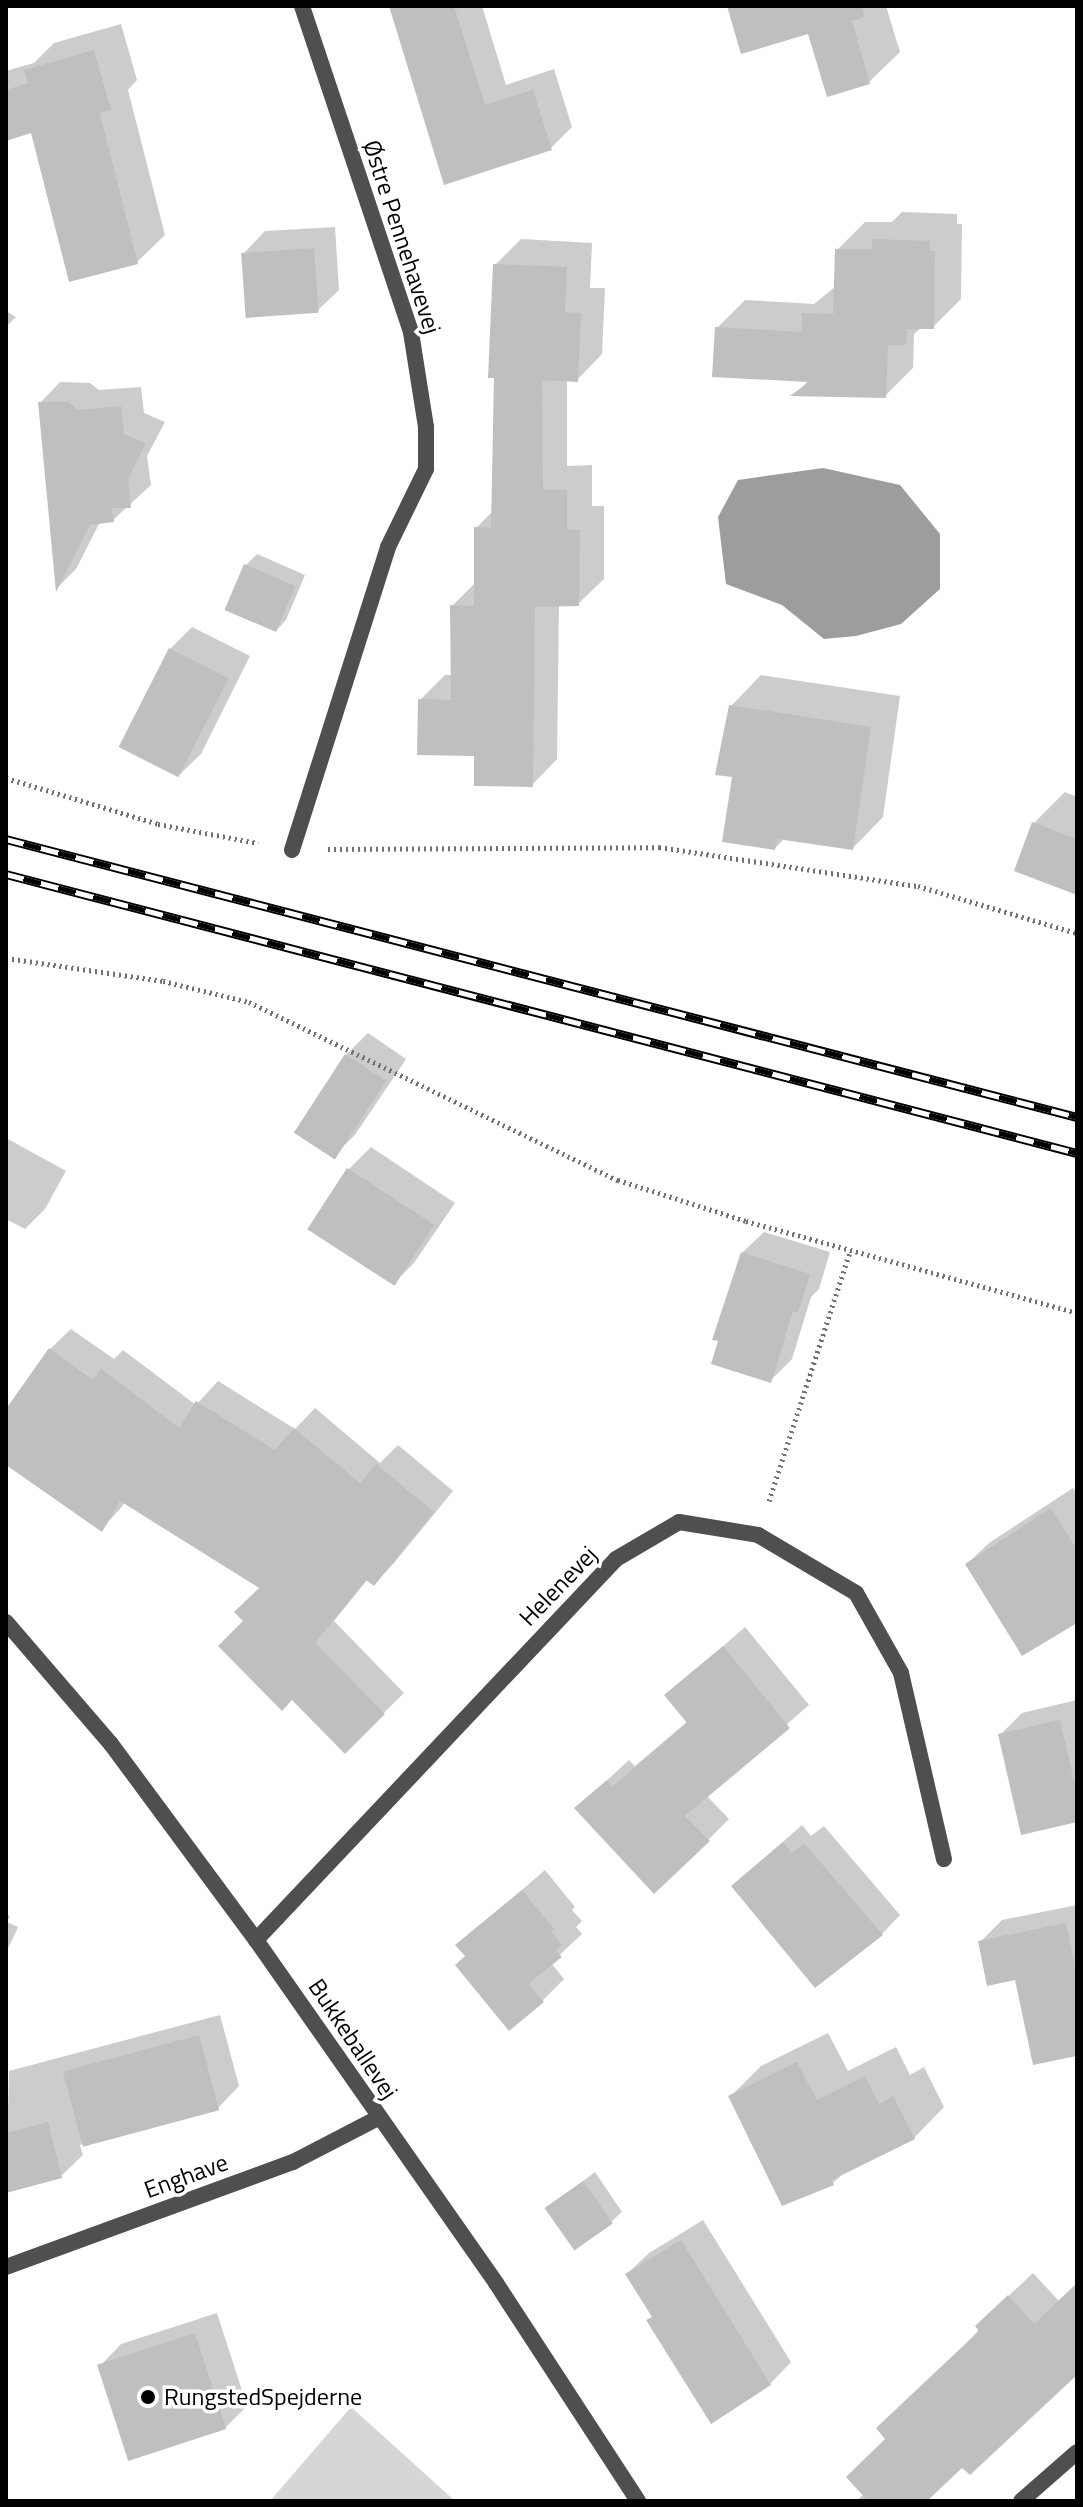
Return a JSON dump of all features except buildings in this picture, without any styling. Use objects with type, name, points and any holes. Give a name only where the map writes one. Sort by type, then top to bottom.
[{"type":"street","name":"Østre Pennehavevej","points":[[292,850],[388,547],[426,469],[426,427],[411,332],[302,6]]},
{"type":"street","name":"Helenevej","points":[[256,1940],[616,1559],[679,1522],[758,1535],[856,1593],[901,1673],[944,1859]]},
{"type":"street","name":"Bukkeballevej","points":[[6,1622],[111,1744],[256,1940],[496,2283],[638,2501]]},
{"type":"street","name":"Enghave","points":[[6,2267],[293,2162],[378,2118]]},
{"type":"street","points":[[1021,2501],[1077,2452]]},
{"type":"path","points":[[6,778],[158,824],[292,850],[659,847],[918,886],[1077,933]]},
{"type":"path","points":[[6,958],[163,981],[249,1002],[618,1180],[850,1251],[1077,1313]]},
{"type":"path","points":[[758,1535],[850,1251]]},
{"type":"shaded area","points":[[823,468],[900,485],[940,534],[940,589],[901,624],[856,636],[824,639],[782,605],[726,584],[718,517],[738,480]]},
{"type":"shaded area","points":[[351,2407],[455,2501],[270,2501]]},
{"type":"railway","points":[[6,839],[1077,1117]]},
{"type":"railway","points":[[6,874],[1077,1153]]},
{"type":"place","name":"RungstedSpejderne","points":[[148,2397]]}]
